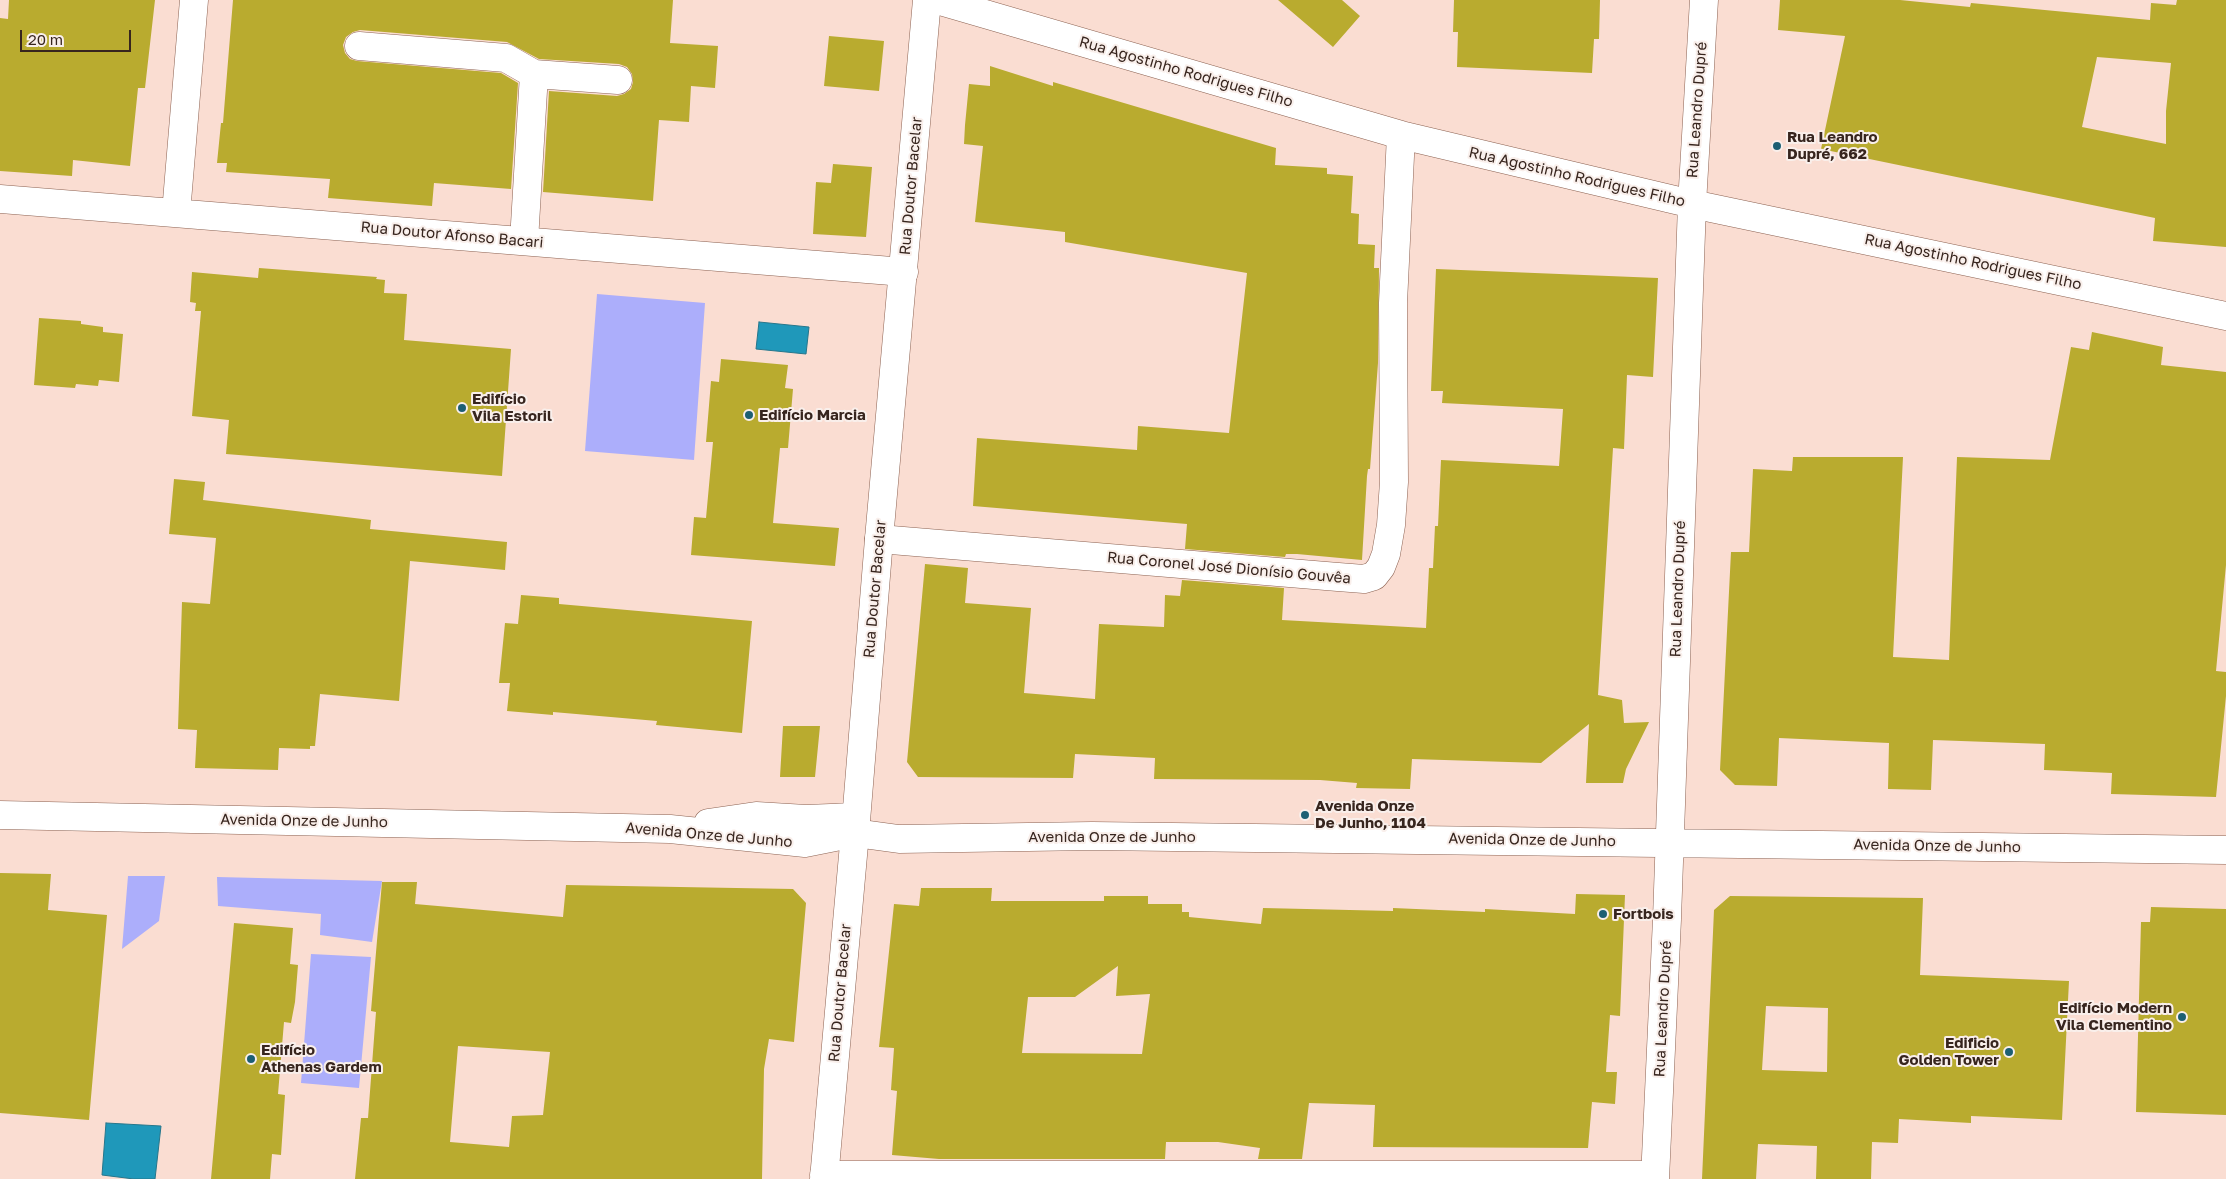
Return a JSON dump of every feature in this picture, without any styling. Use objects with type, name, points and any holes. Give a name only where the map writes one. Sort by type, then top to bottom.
[{"type":"street","points":[[176,213],[194,0]]},
{"type":"street","name":"Rua Doutor Bacelar","points":[[824,1177],[927,0]]},
{"type":"street","name":"Rua Agostinho Rodrigues Filho","points":[[937,0],[1401,135],[1692,204],[2226,316]]},
{"type":"street","name":"Rua Leandro Dupré","points":[[1655,1177],[1692,204],[1704,0]]},
{"type":"street","points":[[359,46],[506,58],[534,74],[618,80]]},
{"type":"street","points":[[524,241],[534,74]]},
{"type":"street","name":"Rua Coronel José Dionísio Gouvêa","points":[[879,539],[1364,579],[1374,576],[1381,567],[1386,554],[1391,525],[1394,482],[1393,303],[1401,135]]},
{"type":"street","name":"Rua Doutor Afonso Bacari","points":[[0,199],[904,272]]},
{"type":"street","name":"Avenida Onze de Junho","points":[[0,815],[670,829],[805,843],[856,825],[899,839],[1092,836],[2226,850]]},
{"type":"street","points":[[824,1177],[1655,1177]]},
{"type":"shaded area","points":[[597,294],[705,303],[694,460],[585,451]]},
{"type":"shaded area","points":[[759,322],[809,327],[806,354],[756,349]]},
{"type":"shaded area","points":[[128,876],[165,876],[159,921],[122,949]]},
{"type":"shaded area","points":[[217,877],[382,881],[372,942],[320,935],[321,914],[218,906]]},
{"type":"shaded area","points":[[311,954],[371,957],[359,1088],[301,1083]]},
{"type":"shaded area","points":[[106,1123],[161,1126],[155,1179],[134,1179],[102,1175]]},
{"type":"building","points":[[9,0],[155,0],[145,88],[138,88],[130,166],[73,160],[72,176],[0,171],[0,18],[8,19]]},
{"type":"building","points":[[233,0],[673,0],[670,43],[718,46],[715,88],[691,86],[689,122],[659,120],[653,201],[543,192],[549,91],[617,96],[624,94],[631,89],[633,82],[632,74],[627,67],[619,64],[539,59],[507,42],[360,30],[346,37],[343,45],[345,53],[350,59],[501,73],[518,83],[511,189],[434,183],[432,206],[328,198],[330,179],[226,172],[227,163],[217,163],[221,123],[223,123]]},
{"type":"building","points":[[1278,0],[1342,0],[1360,16],[1333,47]]},
{"type":"building","points":[[1454,0],[1600,0],[1599,39],[1594,39],[1592,73],[1457,67],[1458,32],[1453,32]]},
{"type":"building","points":[[1780,0],[1900,0],[1970,7],[1971,3],[2150,20],[2151,3],[2176,5],[2177,0],[2226,0],[2226,247],[2153,241],[2155,218],[1821,149],[1845,36],[1778,30]],"holes":[[[2097,57],[2171,63],[2166,111],[2166,144],[2082,127]]]},
{"type":"building","points":[[829,36],[884,41],[879,91],[824,86]]},
{"type":"building","points":[[990,66],[1053,86],[1053,82],[1276,148],[1275,165],[1327,168],[1327,174],[1353,176],[1351,213],[1359,214],[1358,244],[1375,245],[1374,268],[1379,268],[1378,363],[1370,469],[1368,469],[1367,476],[1362,560],[1297,554],[1286,554],[1285,557],[1185,549],[1187,524],[973,506],[977,438],[1137,450],[1138,426],[1229,433],[1247,273],[1065,242],[1065,232],[975,222],[983,146],[964,144],[965,125],[969,84],[990,86]]},
{"type":"building","points":[[833,164],[872,167],[866,237],[813,234],[816,182],[831,183]]},
{"type":"building","points":[[259,268],[377,277],[376,279],[385,280],[384,293],[407,294],[404,340],[511,349],[502,476],[226,454],[229,420],[192,416],[201,311],[195,311],[196,303],[190,302],[192,272],[258,278]]},
{"type":"building","points":[[1436,269],[1658,278],[1653,377],[1627,375],[1624,449],[1613,448],[1598,695],[1622,700],[1624,723],[1649,722],[1626,769],[1623,783],[1586,783],[1589,724],[1541,763],[1412,759],[1410,789],[1356,788],[1357,783],[1320,780],[1154,779],[1155,758],[1075,754],[1073,778],[918,777],[907,762],[925,564],[968,568],[965,603],[1031,608],[1024,693],[1095,699],[1099,624],[1164,627],[1165,595],[1180,596],[1182,580],[1284,588],[1282,620],[1426,628],[1429,568],[1433,568],[1435,526],[1438,526],[1441,460],[1559,466],[1563,409],[1442,403],[1443,391],[1431,391]]},
{"type":"building","points":[[39,318],[81,321],[81,324],[103,327],[103,332],[123,334],[119,382],[99,380],[98,386],[76,384],[75,388],[34,385]]},
{"type":"building","points":[[2092,332],[2163,347],[2161,365],[2226,372],[2226,565],[2216,671],[2226,672],[2226,696],[2216,797],[2111,794],[2112,773],[2044,770],[2045,744],[1933,740],[1931,790],[1888,789],[1889,743],[1779,738],[1777,786],[1735,785],[1720,770],[1731,552],[1749,552],[1753,469],[1792,471],[1793,457],[1903,457],[1893,657],[1949,660],[1957,457],[2050,460],[2071,347],[2089,350]]},
{"type":"building","points":[[721,359],[788,365],[785,388],[793,389],[788,448],[780,448],[773,523],[839,528],[835,566],[691,555],[694,517],[706,518],[713,442],[706,442],[711,381],[719,382]]},
{"type":"building","points":[[174,479],[205,482],[203,500],[371,520],[370,529],[507,542],[505,570],[410,561],[399,701],[320,694],[315,746],[310,746],[310,749],[279,748],[278,770],[195,768],[197,730],[178,729],[182,602],[210,604],[216,538],[169,534]]},
{"type":"building","points":[[521,595],[559,598],[559,604],[752,621],[742,733],[656,725],[657,721],[553,712],[553,715],[507,711],[510,683],[499,683],[505,623],[518,624]]},
{"type":"building","points":[[783,726],[820,726],[815,777],[780,777]]},
{"type":"building","points":[[0,873],[51,874],[48,910],[107,915],[89,1120],[0,1113]]},
{"type":"building","points":[[382,882],[417,882],[415,904],[563,917],[566,885],[793,889],[806,903],[794,1042],[769,1039],[764,1069],[762,1179],[355,1179],[361,1118],[368,1118],[376,1012],[371,1011]],"holes":[[[458,1046],[550,1052],[543,1115],[512,1116],[509,1147],[450,1142]]]},
{"type":"building","points":[[921,888],[992,888],[991,901],[1104,901],[1104,896],[1148,896],[1148,904],[1182,904],[1182,912],[1189,912],[1189,917],[1261,924],[1263,908],[1393,911],[1393,908],[1485,912],[1485,909],[1575,914],[1576,894],[1625,895],[1620,1016],[1610,1015],[1606,1072],[1617,1072],[1615,1104],[1592,1102],[1588,1148],[1373,1147],[1375,1105],[1309,1103],[1302,1159],[1258,1159],[1260,1148],[1218,1142],[1166,1142],[1165,1159],[939,1159],[892,1155],[897,1091],[891,1090],[894,1048],[879,1047],[894,904],[919,906]],"holes":[[[1118,966],[1116,996],[1150,994],[1142,1054],[1022,1053],[1028,997],[1075,997]]]},
{"type":"building","points":[[1730,896],[1923,898],[1920,975],[2069,981],[2062,1120],[1971,1116],[1971,1123],[1899,1119],[1898,1143],[1872,1142],[1871,1179],[1816,1179],[1817,1146],[1758,1144],[1756,1179],[1702,1179],[1714,910]],"holes":[[[1766,1006],[1828,1008],[1827,1072],[1762,1070]]]},
{"type":"building","name":"Edifício Modern Vila Clementino","points":[[2151,907],[2226,909],[2226,1115],[2136,1112],[2141,922],[2150,922]]},
{"type":"building","name":"Edifício Athenas Gardem","points":[[234,923],[293,928],[290,964],[298,965],[291,1023],[284,1022],[278,1094],[285,1095],[281,1155],[272,1154],[270,1179],[211,1179]]},
{"type":"place","name":"Rua Leandro Dupré, 662","points":[[1777,146]]},
{"type":"place","name":"Edifício Vila Estoril","points":[[462,408]]},
{"type":"place","name":"Edifício Marcia","points":[[749,415]]},
{"type":"place","name":"Avenida Onze De Junho, 1104","points":[[1305,815]]},
{"type":"place","name":"Fortbois","points":[[1603,914]]},
{"type":"place","name":"Edifício Modern Vila Clementino","points":[[2182,1017]]},
{"type":"place","name":"Edificio Golden Tower","points":[[2009,1052]]},
{"type":"place","name":"Edifício Athenas Gardem","points":[[251,1059]]}]
